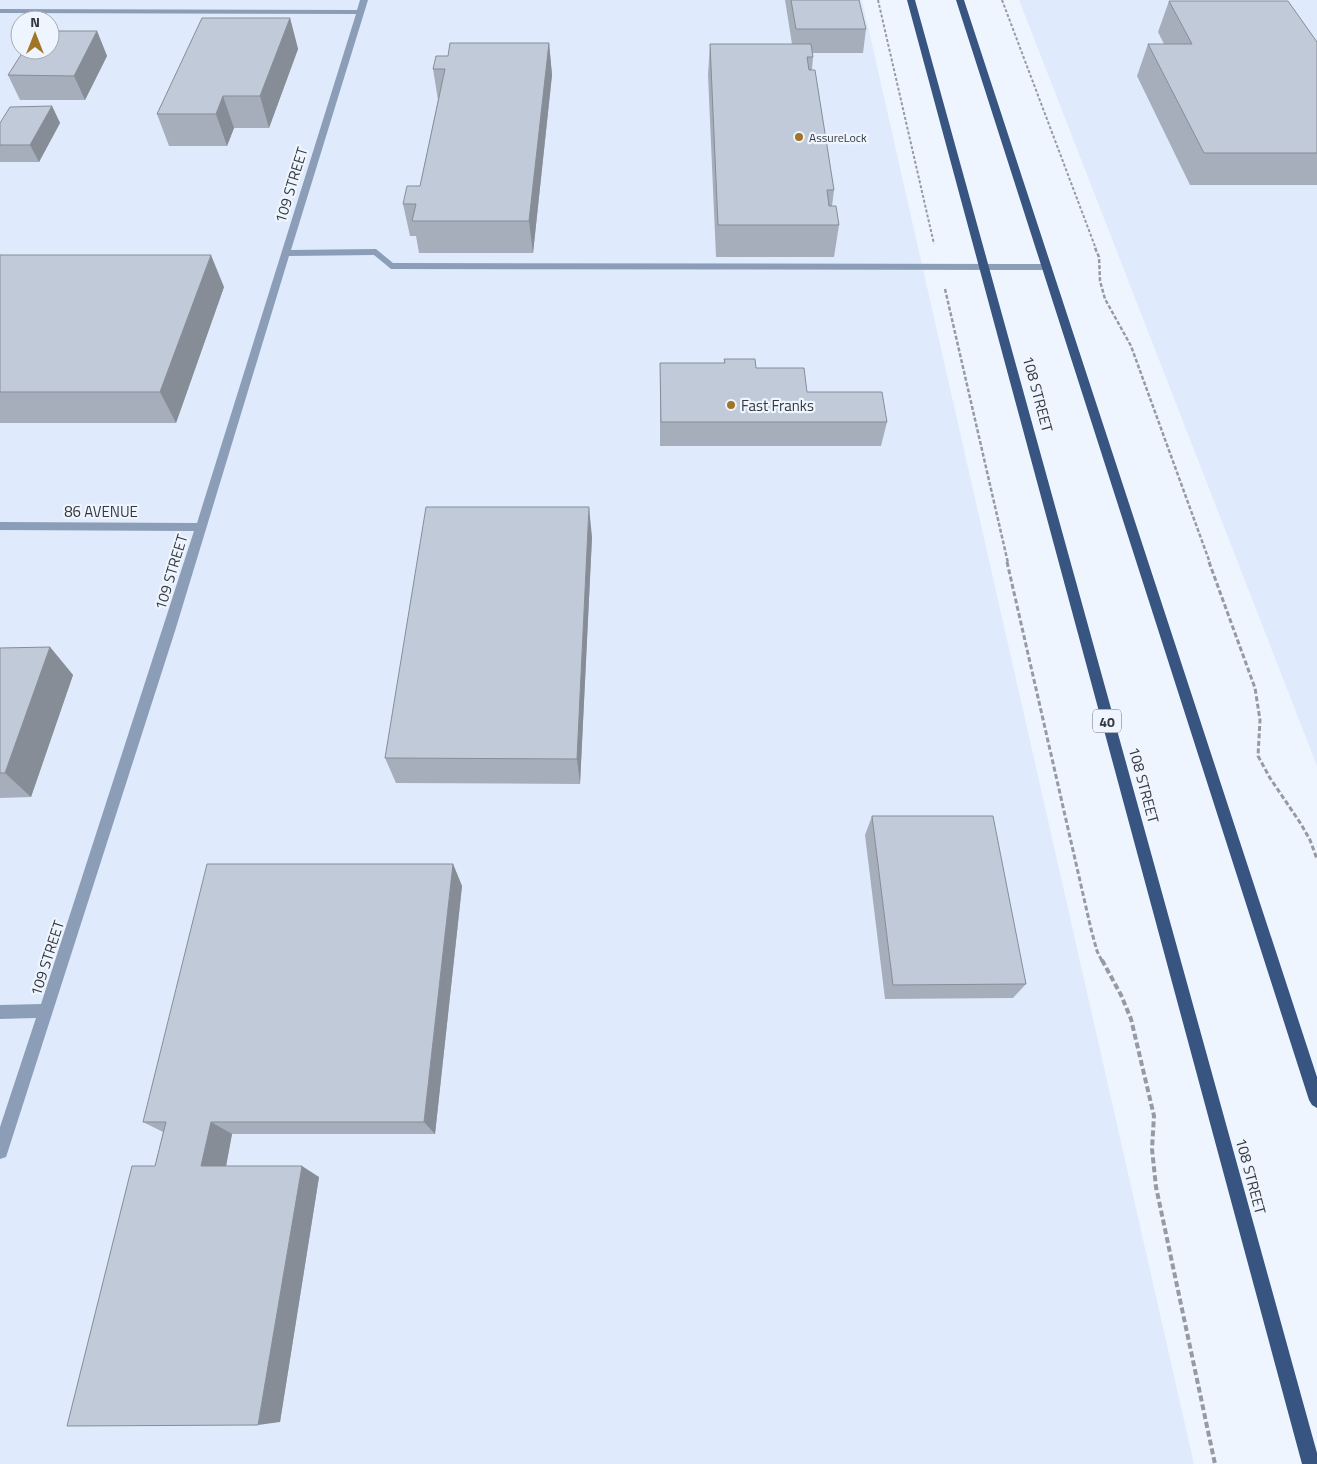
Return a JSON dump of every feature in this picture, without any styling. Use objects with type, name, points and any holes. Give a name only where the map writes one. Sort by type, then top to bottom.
[{"type":"main road","name":"108 STREET","points":[[912,0],[1311,1464]]},
{"type":"main road","points":[[960,0],[1317,1100]]},
{"type":"main road","points":[[1304,1442],[1306,1464]]},
{"type":"street","name":"109 STREET","points":[[0,1151],[201,527],[364,0]]},
{"type":"street","points":[[0,11],[360,12]]},
{"type":"street","points":[[286,253],[376,252],[391,266],[1047,267]]},
{"type":"street","name":"86 AVENUE","points":[[0,526],[201,527]]},
{"type":"street","points":[[0,1012],[46,1011]]},
{"type":"path","points":[[878,0],[1091,929],[1097,951],[1121,994],[1131,1019],[1147,1084],[1154,1116],[1152,1149],[1156,1187],[1215,1464]]},
{"type":"path","points":[[1002,0],[1098,257],[1103,294],[1131,346],[1255,688],[1260,720],[1258,756],[1270,778],[1301,824],[1310,840],[1317,859]]},
{"type":"shaded area","points":[[0,0],[862,0],[1194,1464],[0,1464]]},
{"type":"shaded area","points":[[1019,0],[1317,0],[1317,766]]},
{"type":"building","points":[[791,0],[859,0],[866,29],[796,29]]},
{"type":"building","points":[[1169,1],[1288,1],[1317,42],[1317,153],[1204,153],[1148,44],[1192,44]]},
{"type":"building","points":[[202,18],[290,18],[260,96],[223,96],[216,114],[157,114]]},
{"type":"building","points":[[60,31],[97,31],[74,76],[8,75],[18,60],[60,60]]},
{"type":"building","points":[[450,43],[549,43],[529,221],[412,221],[416,204],[403,204],[407,186],[420,186],[445,69],[433,69],[436,56],[448,56]]},
{"type":"building","points":[[710,44],[811,44],[813,57],[807,57],[809,70],[815,70],[834,190],[827,190],[829,206],[836,206],[839,225],[718,225]]},
{"type":"building","points":[[52,106],[30,145],[0,145],[0,123],[10,107]]},
{"type":"building","points":[[0,255],[211,255],[160,392],[0,392]]},
{"type":"building","points":[[724,359],[755,359],[756,368],[804,368],[807,392],[882,392],[887,422],[661,422],[660,363],[725,363]]},
{"type":"building","points":[[426,507],[589,507],[577,759],[385,758]]},
{"type":"building","points":[[50,647],[5,773],[0,773],[0,648]]},
{"type":"building","points":[[872,816],[993,816],[1026,984],[893,985]]},
{"type":"building","points":[[207,864],[453,864],[424,1122],[211,1122],[201,1166],[302,1166],[258,1425],[67,1426],[132,1166],[155,1166],[166,1122],[143,1122]]},
{"type":"place","name":"AssureLock","points":[[799,137]]},
{"type":"place","name":"Fast Franks","points":[[731,405]]}]
